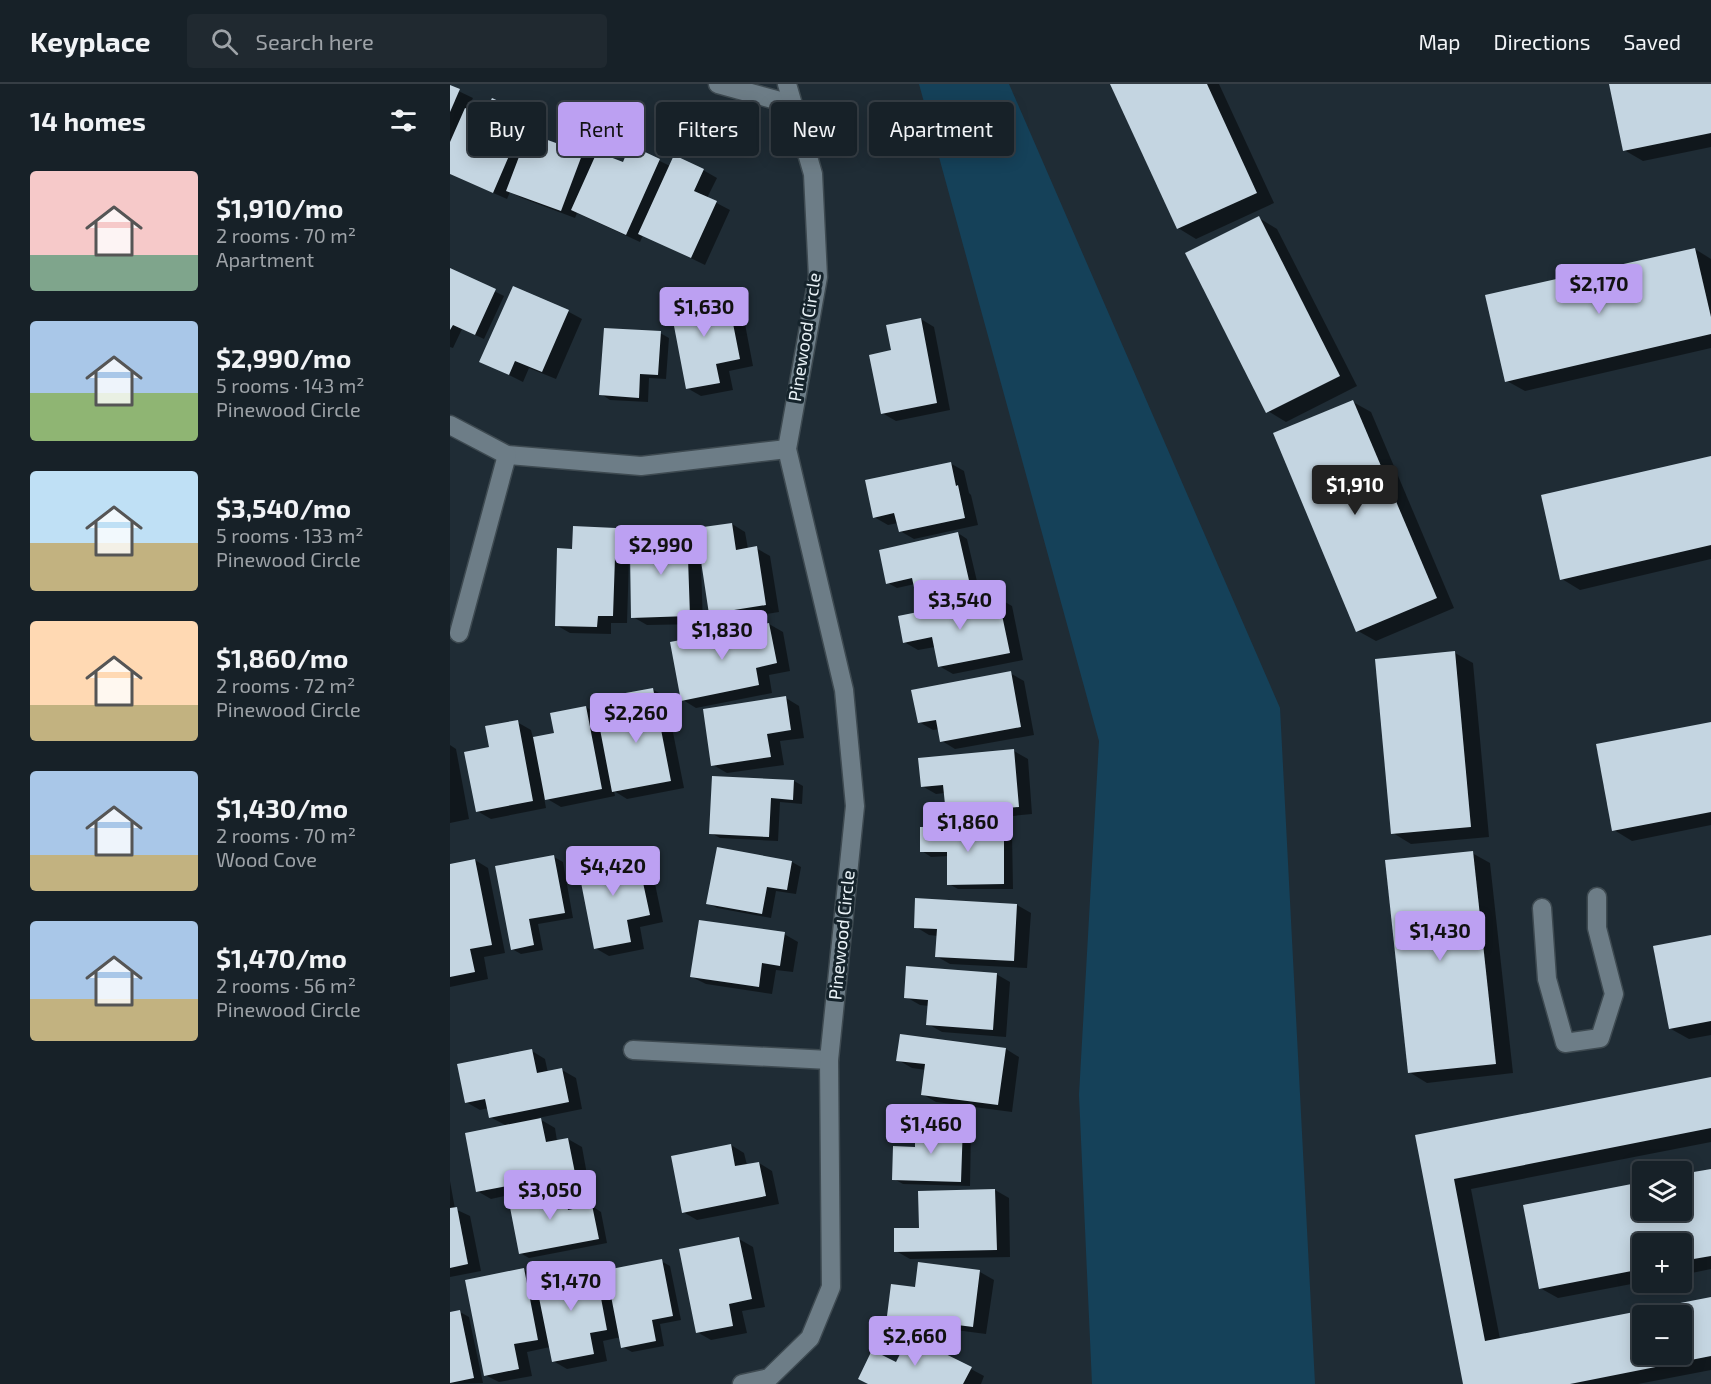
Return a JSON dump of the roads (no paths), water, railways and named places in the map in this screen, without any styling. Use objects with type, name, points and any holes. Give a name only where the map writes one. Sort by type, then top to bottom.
[{"type":"street","points":[[718,84],[784,102]]},
{"type":"street","name":"Pinewood Circle","points":[[787,84],[791,102]]},
{"type":"street","name":"Pinewood Circle","points":[[742,1384],[769,1378],[810,1338],[831,1287],[829,1060],[855,806],[844,690],[787,448],[818,278],[813,174],[807,156]]},
{"type":"street","points":[[450,425],[507,455],[641,466],[787,448]]},
{"type":"street","points":[[459,633],[507,455]]},
{"type":"street","points":[[1542,908],[1547,979],[1564,1043],[1600,1038],[1614,994],[1597,928],[1597,897]]},
{"type":"street","points":[[633,1050],[829,1060]]},
{"type":"water","points":[[919,84],[1009,84],[1280,708],[1315,1384],[1092,1384],[1079,1095],[1099,741],[939,156],[1014,156],[1014,102],[924,102]]}]
